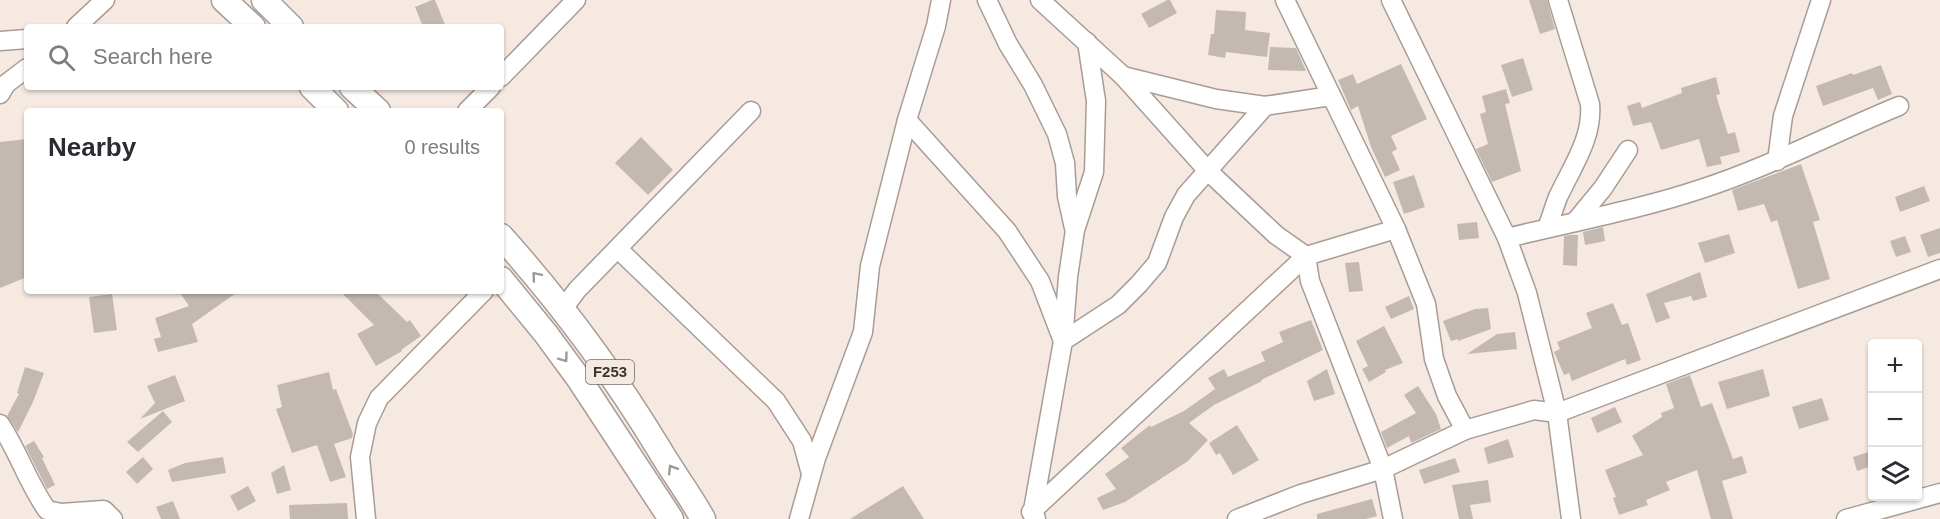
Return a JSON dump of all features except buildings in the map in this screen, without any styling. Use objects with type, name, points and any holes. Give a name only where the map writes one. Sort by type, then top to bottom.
[{"type":"main road","points":[[224,0],[250,24]]},
{"type":"main road","points":[[264,0],[288,24]]},
{"type":"main road","points":[[315,90],[333,108]]},
{"type":"main road","points":[[355,90],[375,108]]},
{"type":"main road","name":"F253","points":[[504,240],[563,309],[637,411],[703,519]]},
{"type":"main road","name":"F253","points":[[504,283],[546,333],[579,379],[671,519]]},
{"type":"street","points":[[79,24],[105,0]]},
{"type":"street","points":[[504,74],[576,0]]},
{"type":"street","points":[[799,519],[811,474],[863,332],[870,266],[907,120],[936,26],[941,0]]},
{"type":"street","points":[[987,0],[1057,134],[1065,163],[1067,196],[1075,230]]},
{"type":"street","points":[[1040,0],[1123,76],[1208,171],[1276,235],[1306,256],[1310,280],[1383,468],[1393,519]]},
{"type":"street","points":[[1285,0],[1396,229],[1426,304],[1434,359],[1447,396],[1465,430]]},
{"type":"street","points":[[1390,0],[1507,238],[1527,293],[1557,413],[1571,519]]},
{"type":"street","points":[[1547,228],[1557,199],[1592,120],[1590,104],[1558,0]]},
{"type":"street","points":[[1777,161],[1783,116],[1821,0]]},
{"type":"street","points":[[0,41],[24,39]]},
{"type":"street","points":[[1031,516],[1063,341],[1068,277],[1075,230],[1094,172],[1096,101],[1087,42]]},
{"type":"street","points":[[0,94],[6,84],[24,70]]},
{"type":"street","points":[[1123,76],[1216,99],[1265,106],[1331,96]]},
{"type":"street","points":[[470,108],[488,90]]},
{"type":"street","points":[[1063,341],[1118,305],[1151,270],[1157,263],[1174,217],[1186,195],[1265,106]]},
{"type":"street","points":[[1507,238],[1627,210],[1701,189],[1777,161],[1899,106]]},
{"type":"street","points":[[563,309],[576,290],[751,111]]},
{"type":"street","points":[[907,120],[1007,231],[1040,280],[1063,341]]},
{"type":"street","points":[[1575,222],[1603,188],[1628,150]]},
{"type":"street","points":[[1031,516],[1306,256],[1396,229]]},
{"type":"street","points":[[618,249],[776,401],[802,441],[811,474]]},
{"type":"street","points":[[1237,519],[1301,494],[1383,468],[1465,430],[1534,410],[1557,413],[1940,269]]},
{"type":"street","points":[[366,519],[360,457],[367,423],[379,398],[481,294]]},
{"type":"street","points":[[0,424],[47,510],[61,513],[104,510],[113,519]]},
{"type":"street","points":[[1846,519],[1940,493]]}]
